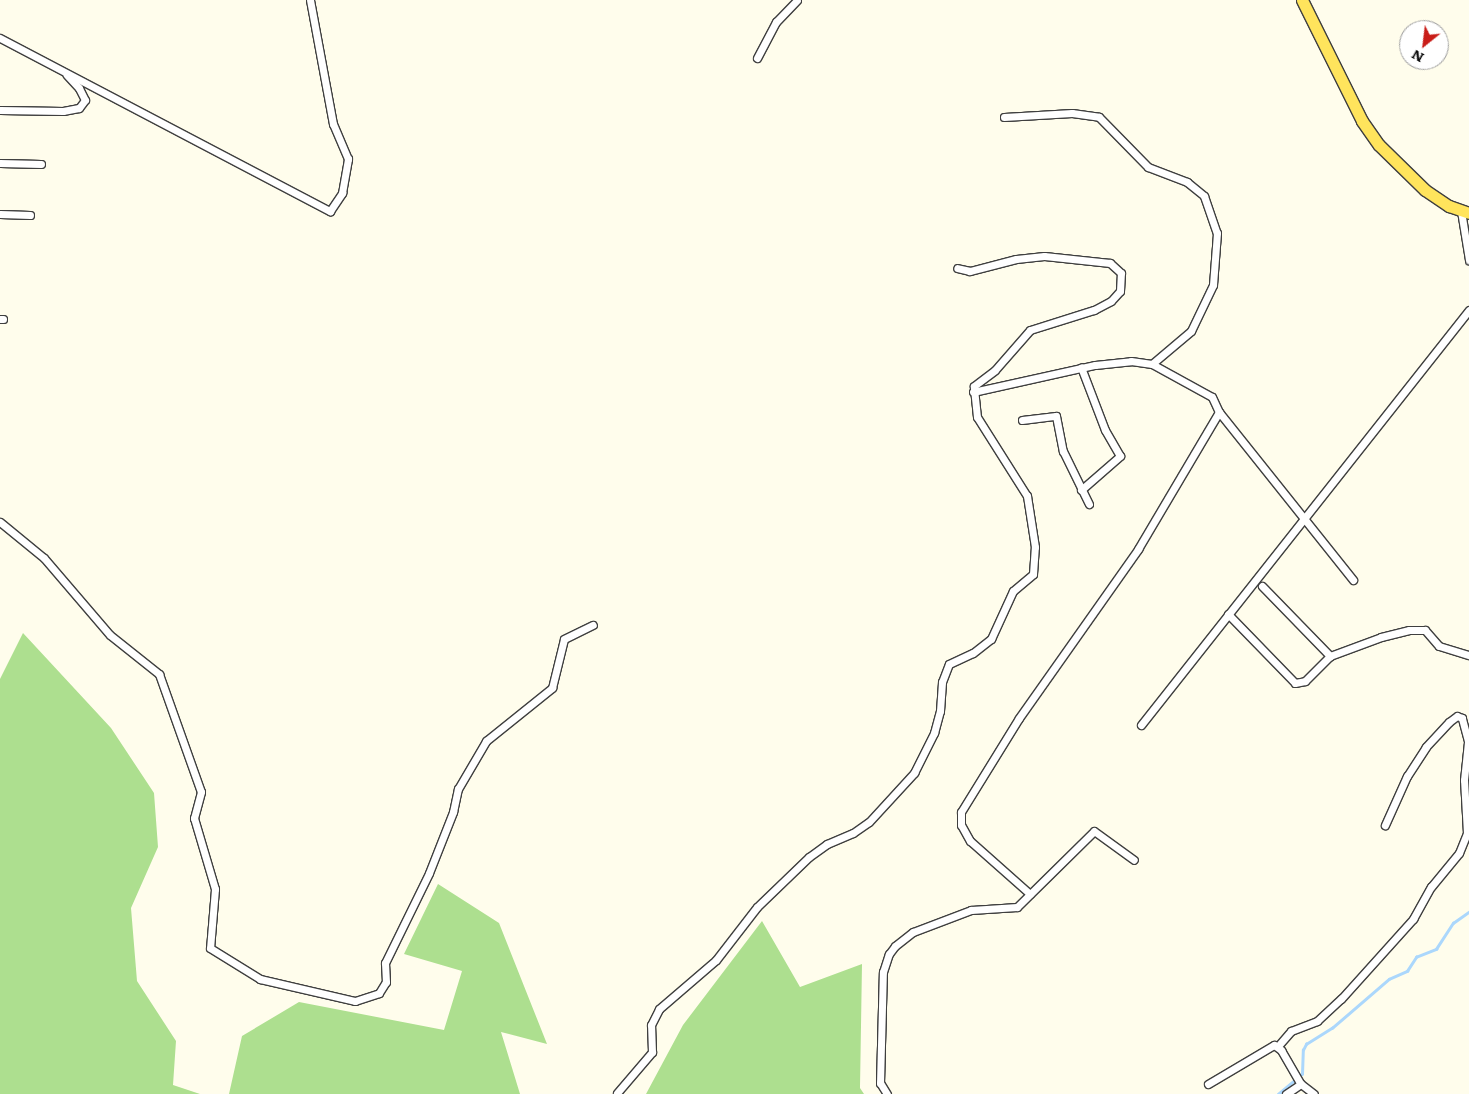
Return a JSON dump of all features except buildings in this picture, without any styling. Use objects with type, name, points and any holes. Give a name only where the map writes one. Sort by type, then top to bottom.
[{"type":"main road","points":[[1302,0],[1373,137],[1413,181],[1465,212]]},
{"type":"street","points":[[0,38],[330,211],[342,193],[348,159],[333,124],[310,0]]},
{"type":"street","points":[[757,58],[776,22],[797,0]]},
{"type":"street","points":[[0,110],[63,111],[79,108],[85,100],[79,88],[63,71]]},
{"type":"street","points":[[1004,117],[1072,113],[1099,117],[1148,167],[1187,182],[1204,196],[1217,233],[1213,285],[1191,331],[1152,364]]},
{"type":"street","points":[[0,163],[41,164]]},
{"type":"street","points":[[1465,212],[1469,260]]},
{"type":"street","points":[[0,214],[30,215]]},
{"type":"street","points":[[617,1093],[652,1052],[650,1025],[659,1009],[716,960],[757,907],[809,857],[827,844],[853,833],[869,822],[914,774],[934,733],[940,711],[942,682],[949,664],[973,653],[991,639],[1013,591],[1033,574],[1035,547],[1027,496],[982,428],[977,417],[974,386],[995,370],[1025,334],[1057,320],[1103,306],[1117,296],[1123,279],[1117,266],[1110,263],[1044,256],[1016,259],[970,271],[957,268]]},
{"type":"street","points":[[1142,725],[1469,310]]},
{"type":"street","points":[[974,392],[1081,367],[1132,361],[1152,364],[1208,392],[1219,412],[1302,520],[1352,580]]},
{"type":"street","points":[[1081,367],[1105,430],[1120,456],[1081,490]]},
{"type":"street","points":[[1030,894],[970,840],[961,825],[961,812],[1019,718],[1138,549],[1219,412]]},
{"type":"street","points":[[1022,420],[1056,416],[1063,452],[1089,504]]},
{"type":"street","points":[[0,522],[44,558],[110,635],[159,674],[201,792],[194,818],[216,889],[210,948],[260,979],[354,1001],[379,993],[386,982],[385,963],[429,874],[453,812],[458,789],[486,741],[552,688],[564,639],[593,625]]},
{"type":"street","points":[[1262,586],[1330,656]]},
{"type":"street","points":[[1228,614],[1295,683],[1305,681],[1330,656],[1381,637],[1419,629],[1429,633],[1439,646],[1469,655]]},
{"type":"street","points":[[1208,1084],[1268,1047],[1278,1046],[1291,1030],[1317,1021],[1341,999],[1413,918],[1431,887],[1459,853],[1467,833],[1464,780],[1468,740],[1462,718],[1457,716],[1449,722],[1426,746],[1407,776],[1385,825]]},
{"type":"street","points":[[887,1094],[880,1083],[883,972],[888,954],[913,932],[971,910],[1017,907],[1094,831],[1134,860]]},
{"type":"street","points":[[1278,1046],[1301,1084],[1314,1094]]},
{"type":"street","points":[[1286,1094],[1301,1084]]},
{"type":"green space","points":[[23,633],[111,728],[154,793],[158,847],[131,908],[137,981],[176,1041],[173,1085],[200,1094],[0,1094],[0,679]]},
{"type":"green space","points":[[438,884],[499,923],[547,1044],[501,1032],[520,1094],[229,1094],[242,1036],[299,1002],[444,1030],[462,971],[404,954]]},
{"type":"green space","points":[[762,921],[800,987],[862,964],[860,1088],[864,1094],[646,1094],[683,1025]]},
{"type":"waterway","points":[[1278,1094],[1302,1074],[1303,1050],[1306,1044],[1332,1028],[1389,979],[1407,971],[1416,957],[1436,949],[1453,923],[1469,912]]}]
